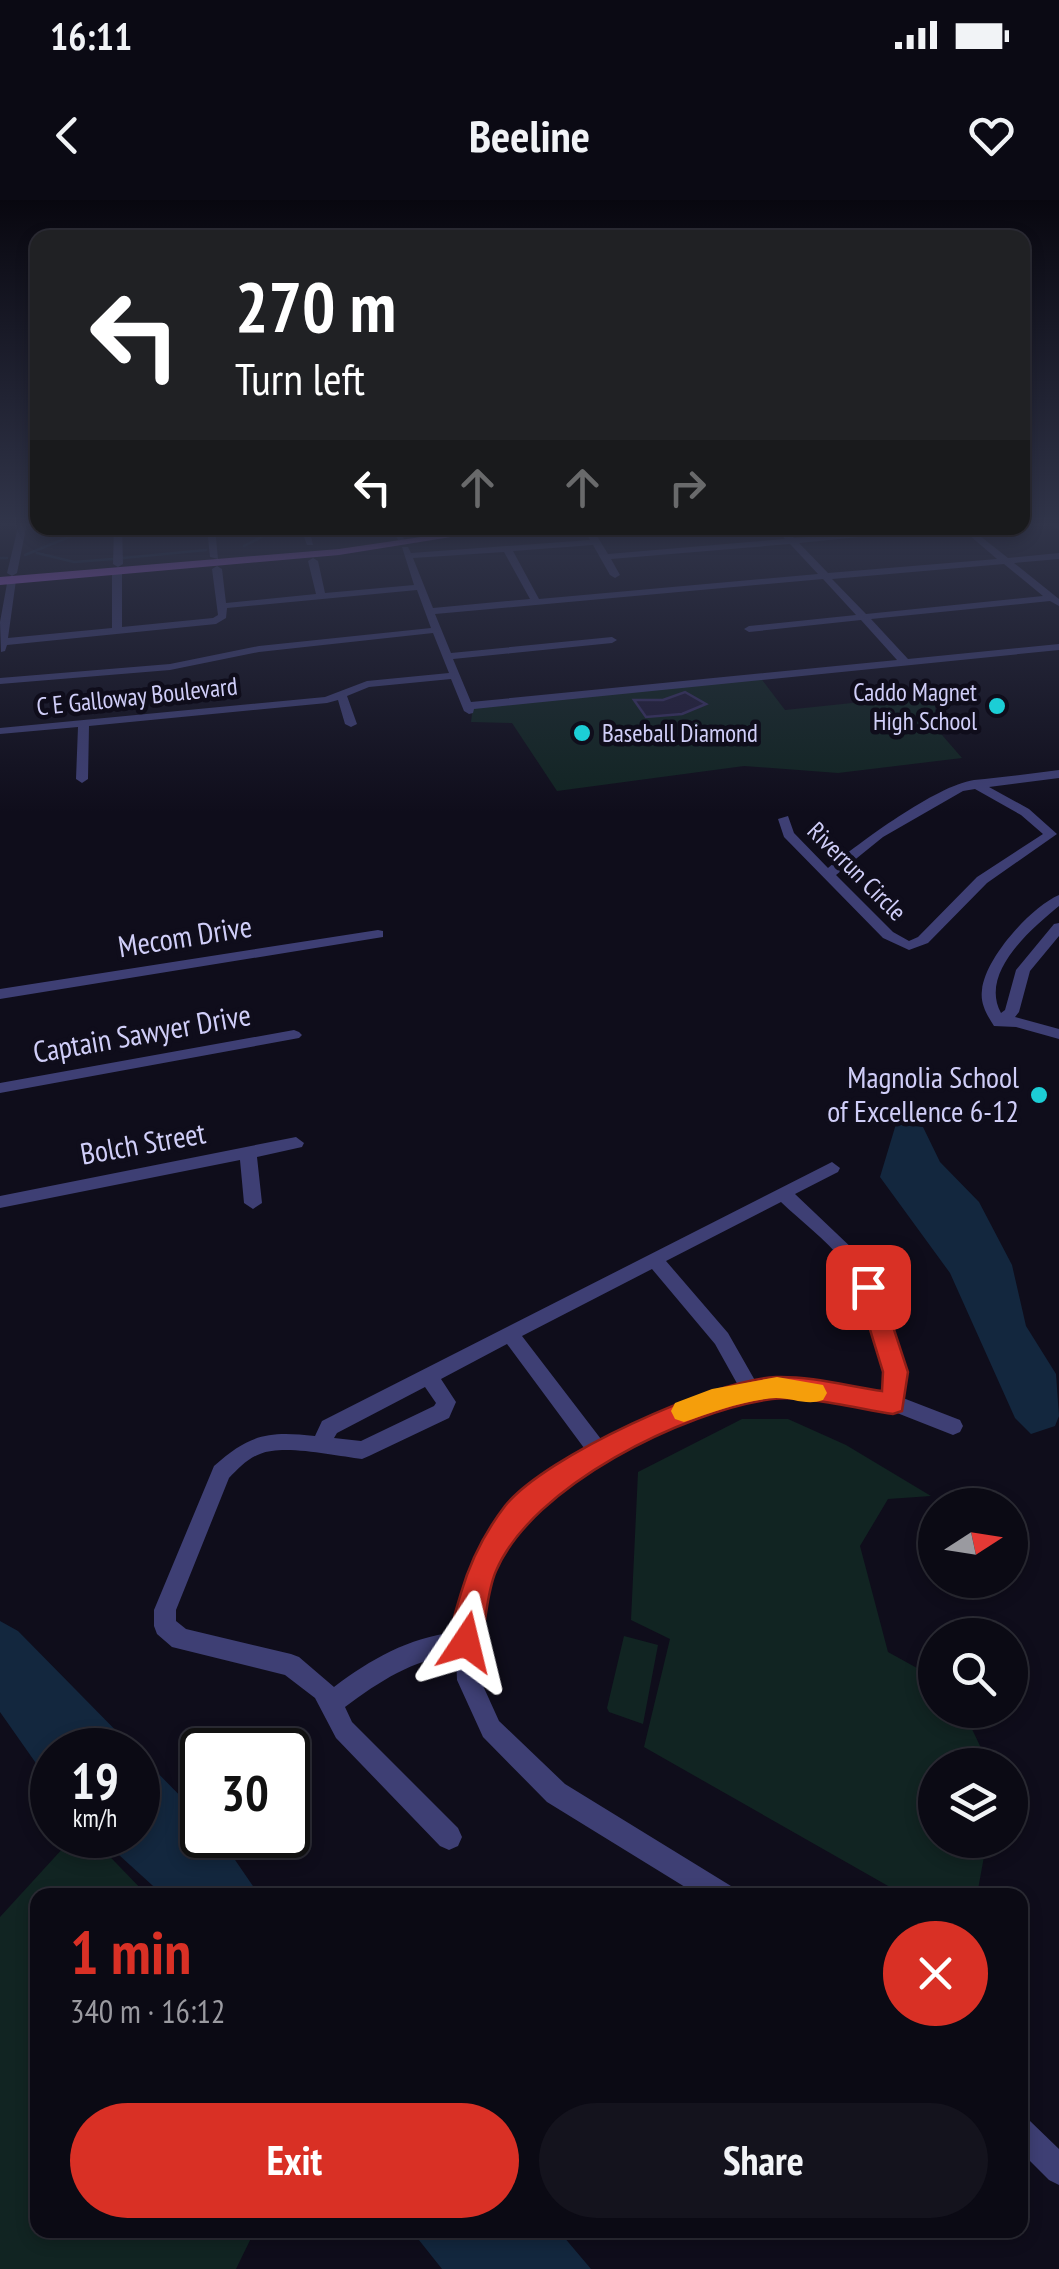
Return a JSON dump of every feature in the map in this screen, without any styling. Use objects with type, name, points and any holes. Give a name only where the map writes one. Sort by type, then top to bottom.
[{"type":"street","points":[[3,620],[1,647],[220,620]]},
{"type":"street","points":[[117,620],[117,631]]},
{"type":"street","points":[[434,620],[468,708],[1059,647]]},
{"type":"street","points":[[749,629],[838,620]]},
{"type":"street","points":[[864,620],[902,663]]},
{"type":"street","points":[[0,681],[170,667],[259,649],[438,630]]},
{"type":"street","points":[[448,656],[612,640]]},
{"type":"street","name":"C E Galloway Boulevard","points":[[0,731],[342,696],[368,684],[455,675]]},
{"type":"street","points":[[342,696],[351,724]]},
{"type":"street","points":[[82,779],[84,724]]},
{"type":"street","points":[[828,874],[906,816],[974,784],[1059,774]]},
{"type":"street","name":"Riverrun Circle","points":[[784,819],[788,834],[888,935],[909,946],[922,940],[982,880],[1051,834],[1025,812],[974,784]]},
{"type":"street","points":[[999,1023],[989,1012],[988,992],[994,972],[1014,943],[1059,899]]},
{"type":"street","points":[[999,1023],[1012,1012],[1023,970],[1059,928]]},
{"type":"street","name":"Mecom Drive","points":[[0,994],[378,934]]},
{"type":"street","points":[[999,1023],[1016,1022],[1059,1034]]},
{"type":"street","name":"Captain Sawyer Drive","points":[[0,1088],[294,1035]]},
{"type":"street","name":"Bolch Street","points":[[0,1202],[296,1144]]},
{"type":"street","points":[[248,1152],[254,1203]]},
{"type":"street","points":[[321,1446],[329,1428],[832,1168]]},
{"type":"street","points":[[783,1193],[850,1257],[868,1287],[896,1372],[893,1403]]},
{"type":"street","points":[[654,1260],[721,1334],[738,1358],[751,1392]]},
{"type":"street","points":[[510,1334],[601,1455]]},
{"type":"street","points":[[428,1376],[446,1402],[442,1412],[362,1450],[277,1440],[255,1446],[221,1472],[165,1610],[165,1626],[180,1638],[290,1664],[323,1690],[344,1730],[449,1837]]},
{"type":"street","points":[[711,1888],[556,1792],[492,1729],[470,1680],[466,1642],[483,1566],[517,1512],[559,1478],[675,1414],[712,1400],[777,1388],[893,1403],[952,1426]]},
{"type":"street","points":[[330,1704],[393,1658],[434,1645],[466,1642]]},
{"type":"street","points":[[1028,2139],[1059,2170]]},
{"type":"green space","points":[[760,677],[785,710],[929,695],[935,702],[936,728],[962,758],[838,773],[744,766],[557,791],[512,723],[471,722],[473,706]]},
{"type":"green space","points":[[742,1419],[788,1419],[846,1445],[918,1488],[918,1497],[888,1499],[860,1546],[888,1652],[918,1669],[918,1728],[972,1728],[981,1748],[918,1748],[918,1858],[984,1858],[978,1888],[892,1888],[644,1747],[670,1639],[631,1620],[638,1472]]},
{"type":"green space","points":[[624,1636],[658,1645],[643,1724],[607,1708]]},
{"type":"green space","points":[[54,1858],[111,1858],[140,1888],[30,1888],[30,2238],[251,2238],[236,2269],[0,2269],[0,1917]]},
{"type":"water","points":[[896,1124],[923,1127],[940,1162],[979,1202],[1012,1265],[1026,1326],[1056,1374],[1059,1416],[1055,1426],[1031,1434],[1015,1418],[950,1273],[880,1177]]},
{"type":"water","points":[[0,1621],[18,1631],[113,1728],[30,1728],[30,1755],[0,1712]]},
{"type":"water","points":[[160,1775],[180,1796],[180,1858],[234,1858],[254,1888],[155,1888],[122,1858],[160,1858]]},
{"type":"water","points":[[417,2238],[565,2238],[591,2269],[442,2269]]},
{"type":"building","points":[[685,692],[706,704],[682,714],[646,717],[634,700],[663,700]]},
{"type":"slow traffic","points":[[684,1411],[712,1400],[777,1388],[815,1393]]},
{"type":"place","name":"Caddo Magnet High School","points":[[997,706]]},
{"type":"place","name":"Baseball Diamond","points":[[582,733]]},
{"type":"place","name":"Magnolia School of Excellence 6-12","points":[[1039,1095]]},
{"type":"route","points":[[466,1642],[483,1566],[517,1512],[559,1478],[675,1414],[712,1400],[777,1388],[893,1403],[896,1372],[868,1287]]}]
